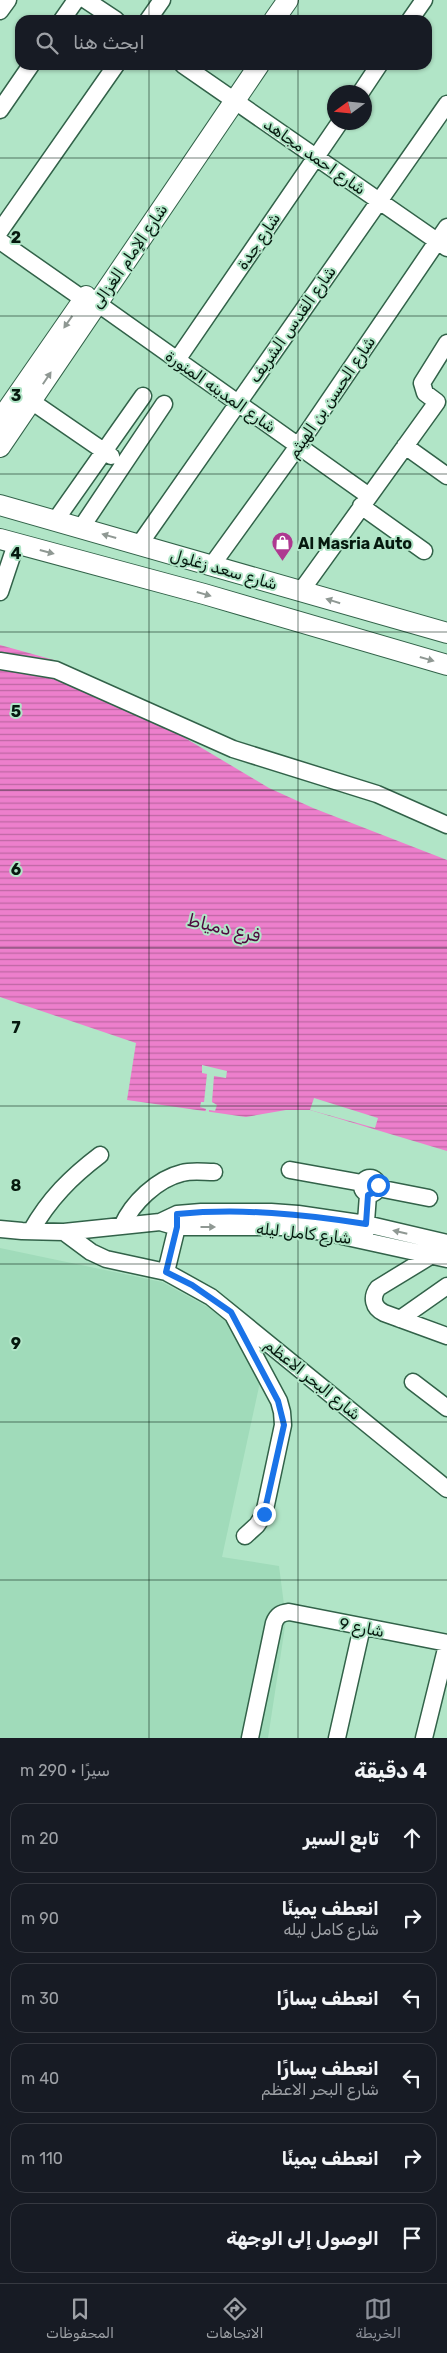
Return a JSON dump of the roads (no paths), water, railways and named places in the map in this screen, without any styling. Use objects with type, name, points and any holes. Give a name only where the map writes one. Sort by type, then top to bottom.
[{"type":"main road","points":[[278,15],[288,0]]},
{"type":"main road","points":[[293,15],[303,0]]},
{"type":"main road","name":"شارع الإمام الغزالى","points":[[230,97],[242,70]]},
{"type":"main road","name":"شارع الإمام الغزالى","points":[[0,420],[90,301],[230,97],[254,70]]},
{"type":"main road","name":"شارع الإمام الغزالى","points":[[0,447],[31,401],[90,301]]},
{"type":"main road","name":"شارع سعد زغلول","points":[[0,505],[447,633]]},
{"type":"main road","name":"شارع سعد زغلول","points":[[8,541],[204,594],[447,665]]},
{"type":"main road","points":[[345,635],[343,630],[346,625],[372,612],[391,638],[390,645],[386,647]]},
{"type":"street","points":[[0,11],[8,0]]},
{"type":"street","points":[[66,15],[76,0]]},
{"type":"street","points":[[86,0],[108,15]]},
{"type":"street","points":[[152,15],[162,0]]},
{"type":"street","points":[[414,15],[424,0]]},
{"type":"street","points":[[0,110],[28,70]]},
{"type":"street","points":[[0,231],[113,70]]},
{"type":"street","name":"شارع احمد مجاهد","points":[[190,70],[442,244]]},
{"type":"street","points":[[366,85],[376,70]]},
{"type":"street","name":"شارع القدس الشريف","points":[[139,545],[237,402],[447,104]]},
{"type":"street","name":"شارع جدة","points":[[177,360],[335,130]]},
{"type":"street","name":"شارع الحسن بن الهيثم","points":[[212,565],[442,244],[447,227]]},
{"type":"street","name":"شارع المدينه المنورة","points":[[0,241],[177,360],[298,446],[424,551]]},
{"type":"street","points":[[301,591],[405,446],[442,406],[425,393],[422,383],[447,343]]},
{"type":"street","points":[[55,521],[143,396]]},
{"type":"street","points":[[31,401],[123,464]]},
{"type":"street","points":[[81,528],[164,404]]},
{"type":"street","points":[[405,446],[447,476]]},
{"type":"street","points":[[0,592],[8,541]]},
{"type":"street","points":[[0,661],[56,670],[233,749],[377,794],[447,825]]},
{"type":"street","points":[[31,1231],[42,1212],[67,1182],[100,1155]]},
{"type":"street","points":[[290,1170],[370,1189],[429,1198]]},
{"type":"street","points":[[122,1226],[128,1213],[137,1201],[174,1176],[186,1172],[214,1172]]},
{"type":"street","points":[[365,1232],[370,1189]]},
{"type":"street","name":"شارع كامل ليله","points":[[0,1228],[64,1232],[177,1221],[201,1212],[271,1212],[298,1214],[365,1232],[440,1257]]},
{"type":"street","points":[[166,1272],[177,1221]]},
{"type":"street","name":"شارع البحر الاعظم","points":[[64,1232],[77,1243],[106,1259],[166,1272],[192,1285],[231,1312],[447,1490]]},
{"type":"street","name":"شارع كامل ليله","points":[[365,1232],[447,1244]]},
{"type":"street","points":[[447,1244],[440,1257],[382,1285],[375,1292],[374,1302],[379,1311],[447,1335]]},
{"type":"street","points":[[400,1318],[447,1286]]},
{"type":"street","points":[[231,1312],[278,1401],[284,1425],[264,1514],[257,1525],[245,1536]]},
{"type":"street","points":[[413,1382],[447,1408]]},
{"type":"street","name":"شارع 9","points":[[250,1738],[274,1623],[278,1615],[289,1612],[447,1644]]},
{"type":"street","points":[[337,1738],[362,1627]]},
{"type":"street","points":[[424,1738],[447,1644]]},
{"type":"water","name":"فرع دمياط","points":[[0,645],[54,660],[269,788],[313,808],[447,860],[447,1151],[310,1110],[286,1110],[246,1117],[127,1100],[136,1043],[0,997]]},
{"type":"place","name":"Al Masria Auto","points":[[282,562]]}]
